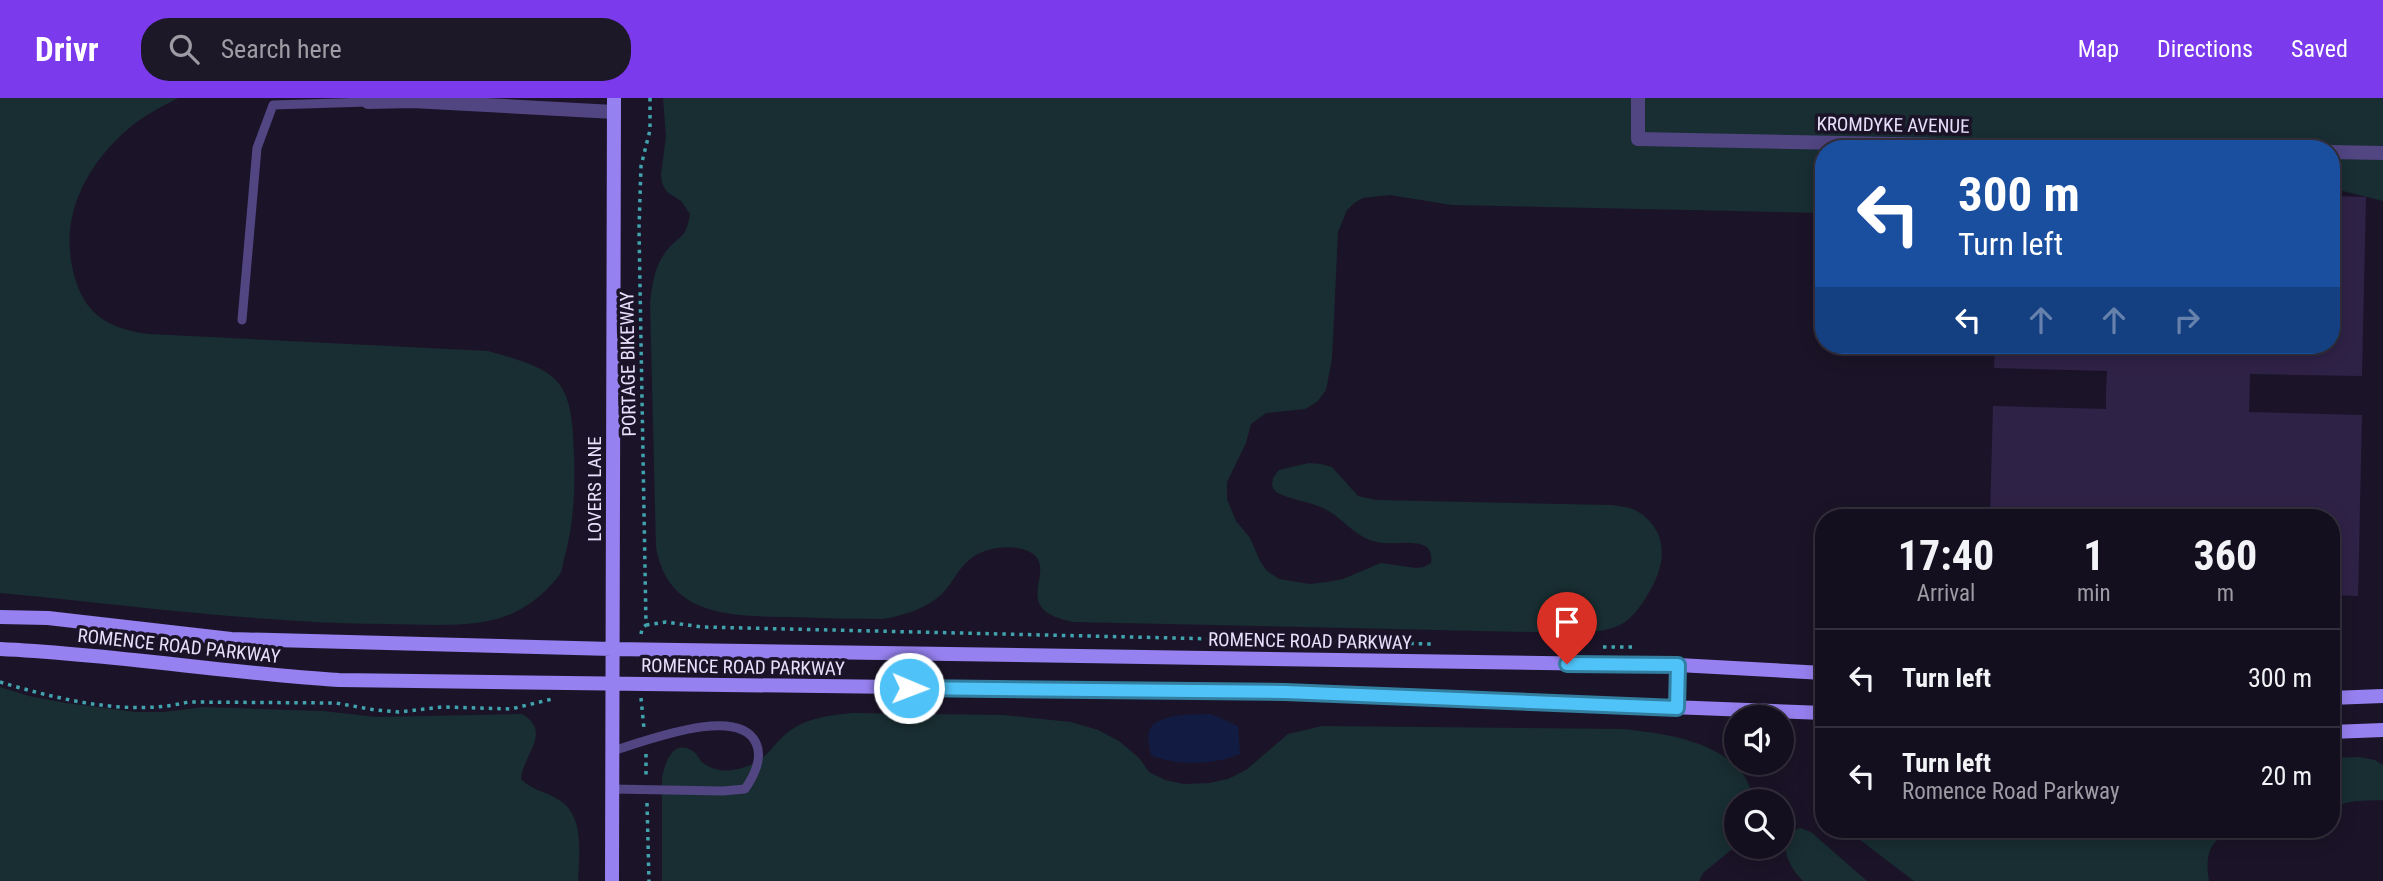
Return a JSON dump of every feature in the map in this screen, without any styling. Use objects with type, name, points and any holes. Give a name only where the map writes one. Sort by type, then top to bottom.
[{"type":"street","name":"KROMDYKE AVENUE","points":[[1638,98],[1638,139],[1815,142]]},
{"type":"street","points":[[368,102],[614,105]]},
{"type":"street","name":"LOVERS LANE","points":[[612,881],[614,105]]},
{"type":"street","points":[[2340,152],[2383,153]]},
{"type":"street","name":"ROMENCE ROAD PARKWAY","points":[[0,617],[48,618],[231,639],[612,649],[1678,665],[1815,673]]},
{"type":"street","name":"ROMENCE ROAD PARKWAY","points":[[0,649],[47,651],[339,680],[1285,692],[1815,713]]},
{"type":"street","points":[[1677,708],[1678,665]]},
{"type":"street","points":[[2340,698],[2383,696]]},
{"type":"street","points":[[2340,732],[2383,730]]},
{"type":"lane","points":[[242,320],[257,148],[273,105],[368,102]]},
{"type":"lane","points":[[612,751],[704,725],[736,726],[752,734],[759,751],[754,776],[745,789],[612,789]]},
{"type":"path","name":"PORTAGE BIKEWAY","points":[[646,625],[639,229],[642,166],[650,130],[650,98]]},
{"type":"path","points":[[642,629],[646,625],[666,622],[702,627],[1433,644]]},
{"type":"path","points":[[1600,647],[1646,648]]},
{"type":"path","points":[[0,682],[32,692],[134,707],[167,707],[188,702],[336,703],[399,712],[442,708],[511,709],[556,698]]},
{"type":"green space","points":[[0,98],[178,98],[140,120],[111,145],[85,181],[71,221],[69,242],[78,287],[97,315],[115,326],[149,334],[488,351],[531,365],[557,381],[570,408],[574,454],[572,520],[559,576],[537,598],[506,616],[470,624],[442,625],[289,620],[0,593]]},
{"type":"green space","points":[[663,98],[2383,98],[2383,201],[2340,190],[2340,140],[1815,140],[1815,213],[1452,205],[1390,195],[1363,198],[1347,210],[1338,232],[1332,359],[1326,390],[1317,402],[1305,409],[1266,413],[1251,424],[1246,443],[1227,482],[1227,499],[1236,521],[1250,538],[1260,561],[1266,570],[1279,579],[1310,584],[1343,579],[1381,563],[1416,568],[1431,563],[1430,552],[1423,545],[1373,541],[1359,535],[1323,508],[1276,492],[1272,486],[1273,478],[1279,470],[1309,463],[1332,467],[1358,496],[1376,500],[1621,506],[1637,511],[1654,527],[1659,536],[1662,556],[1652,587],[1639,608],[1625,622],[1605,630],[1577,633],[1074,622],[1054,616],[1042,608],[1038,599],[1038,560],[1023,549],[1007,547],[990,549],[975,556],[935,599],[899,616],[883,619],[748,616],[706,608],[689,600],[674,588],[663,570],[656,547],[650,303],[657,268],[667,250],[685,232],[690,214],[681,201],[667,192],[662,183],[666,136]]},
{"type":"green space","points":[[0,687],[66,703],[136,712],[204,707],[323,711],[377,717],[522,714],[531,721],[536,736],[521,779],[559,800],[573,816],[579,836],[578,881],[0,881]]},
{"type":"green space","points":[[852,713],[1004,715],[1071,722],[1098,730],[1119,741],[1139,758],[1149,772],[1165,780],[1184,784],[1228,779],[1246,770],[1288,734],[1322,726],[1622,729],[1668,735],[1713,750],[1724,757],[1724,775],[1743,775],[1750,789],[1724,789],[1724,856],[1703,873],[1699,881],[662,881],[662,778],[670,755],[679,748],[684,748],[693,751],[702,762],[721,770],[746,767],[762,758],[794,728],[822,717]]},
{"type":"green space","points":[[2359,757],[2375,760],[2383,765],[2383,800],[2340,805],[2340,758]]},
{"type":"green space","points":[[1800,828],[1811,832],[1867,881],[1803,881],[1789,860],[1794,859],[1794,831]]},
{"type":"green space","points":[[1858,838],[2221,838],[2214,844],[2208,858],[2209,881],[1914,881]]},
{"type":"water","points":[[1211,714],[1238,726],[1240,754],[1195,763],[1161,759],[1151,755],[1149,732],[1159,721],[1176,716]]},
{"type":"building","points":[[2340,196],[2366,197],[2362,376],[2250,374],[2249,412],[2362,415],[2358,596],[2340,595],[2340,509],[1990,509],[1993,406],[2106,409],[2107,371],[1994,368],[1995,354],[2340,354]]},
{"type":"route","points":[[909,688],[1285,692],[1677,708],[1678,665],[1567,664]]}]
